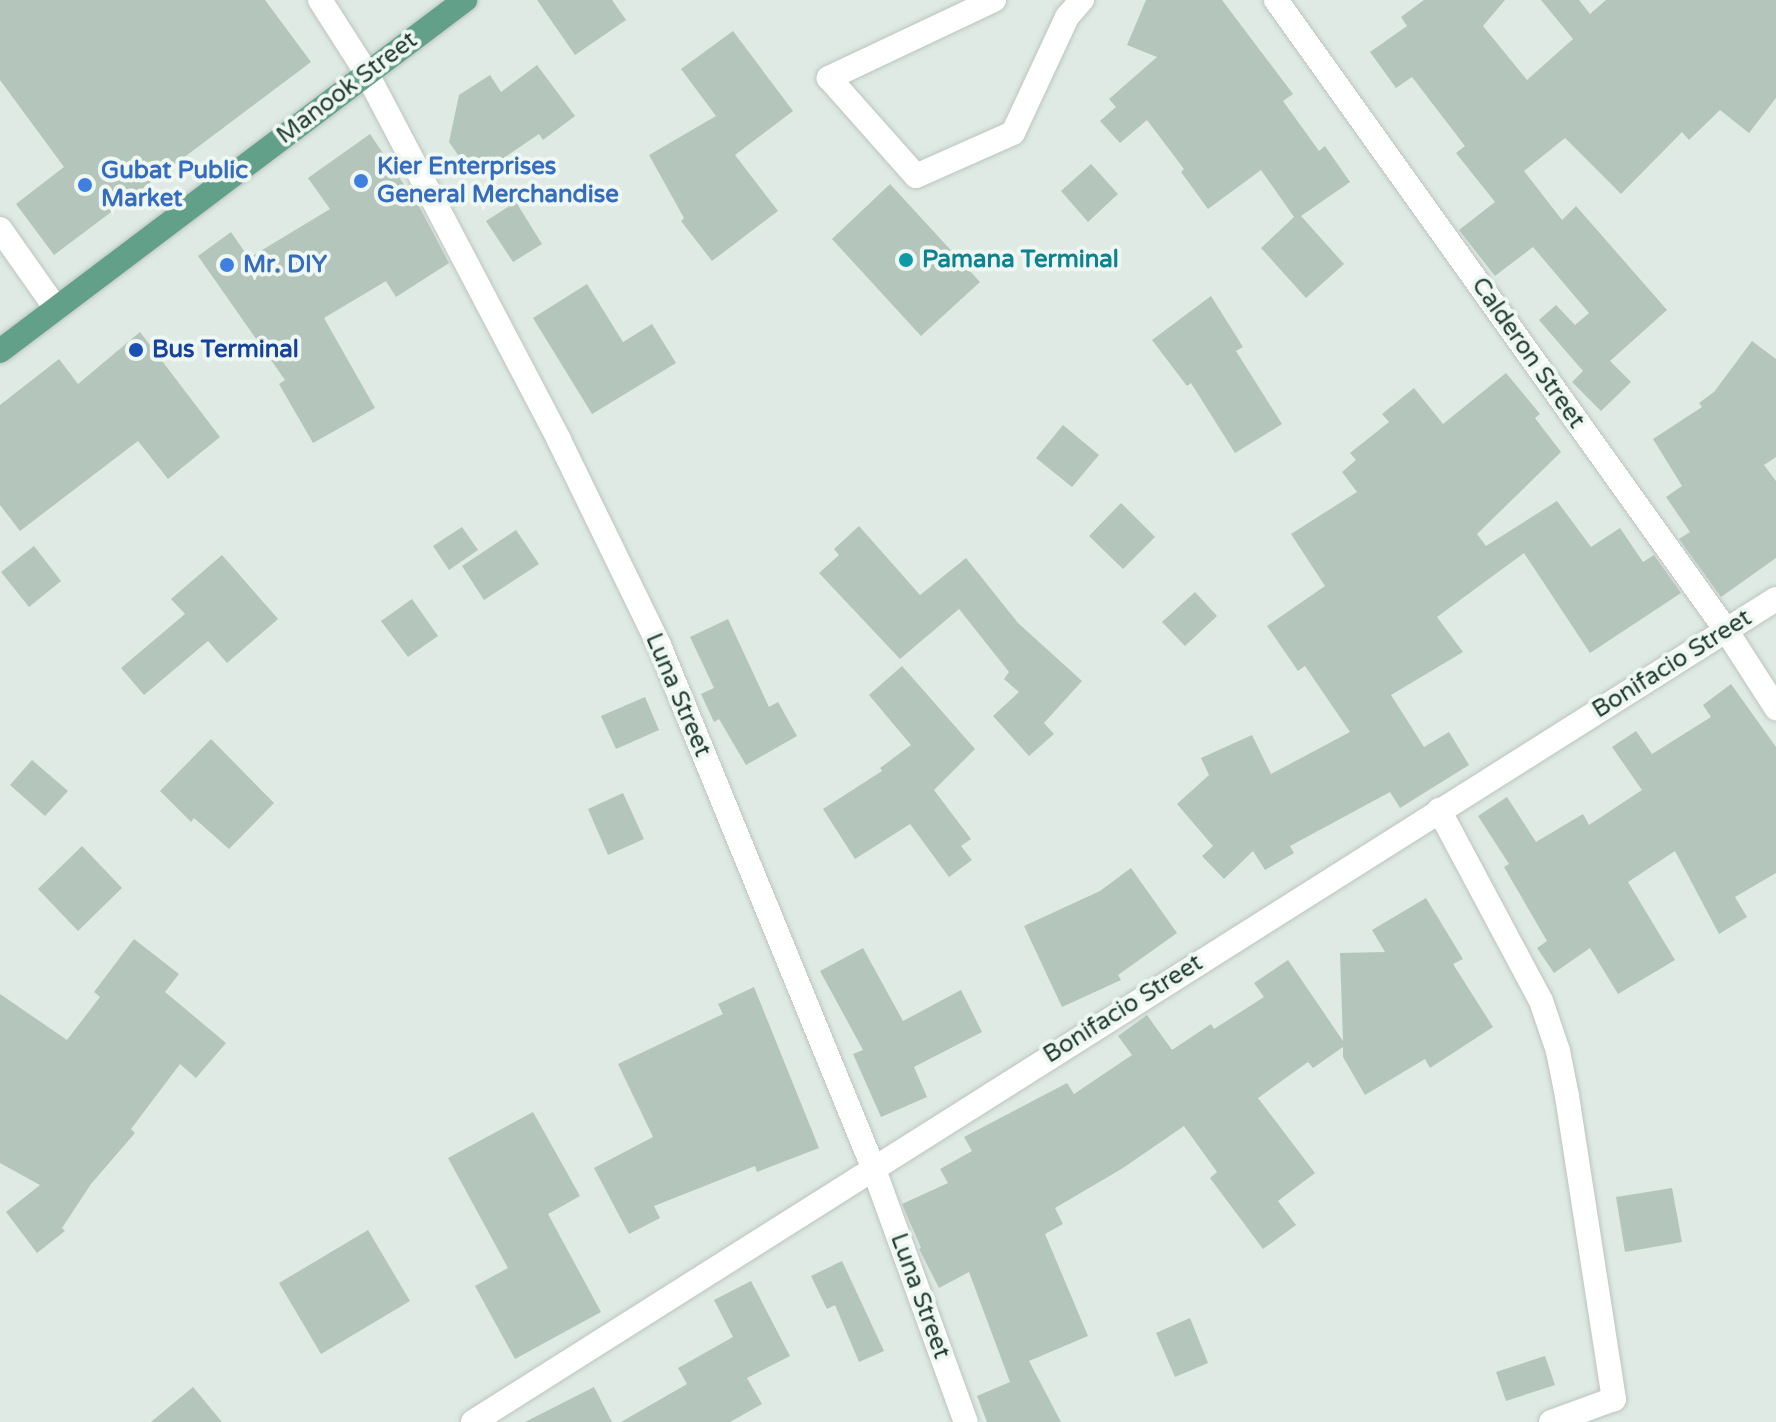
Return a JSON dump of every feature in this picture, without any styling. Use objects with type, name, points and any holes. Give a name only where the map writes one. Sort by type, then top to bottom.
[{"type":"main road","name":"Manook Street","points":[[0,351],[465,0]]},
{"type":"street","name":"Luna Street","points":[[320,0],[366,72],[559,440],[659,645],[873,1167],[966,1422]]},
{"type":"street","points":[[994,0],[829,78],[916,176],[1013,133],[1067,17],[1082,0]]},
{"type":"street","name":"Calderon Street","points":[[1276,0],[1726,630],[1776,708]]},
{"type":"street","points":[[0,229],[55,307]]},
{"type":"street","name":"Bonifacio Street","points":[[473,1422],[1776,599]]},
{"type":"street","points":[[1439,810],[1541,1001],[1558,1051],[1567,1096],[1614,1399],[1551,1422]]},
{"type":"building","name":"Gubat Public Market","points":[[0,0],[265,0],[311,62],[54,255],[16,204],[64,167],[0,80]]},
{"type":"building","points":[[537,0],[612,0],[626,20],[575,55]]},
{"type":"building","points":[[1146,0],[1222,0],[1293,94],[1283,101],[1319,151],[1325,146],[1350,182],[1301,216],[1344,264],[1306,298],[1261,248],[1294,217],[1261,170],[1208,209],[1181,172],[1184,169],[1147,120],[1120,143],[1100,121],[1116,107],[1109,99],[1157,57],[1127,45]]},
{"type":"building","points":[[1424,0],[1505,0],[1483,26],[1527,80],[1573,39],[1541,0],[1579,0],[1590,14],[1606,0],[1776,0],[1776,98],[1749,133],[1720,110],[1689,140],[1682,132],[1621,194],[1565,138],[1524,171],[1562,220],[1576,206],[1667,310],[1610,361],[1631,382],[1601,411],[1572,382],[1583,371],[1539,320],[1556,305],[1575,325],[1589,313],[1533,247],[1495,276],[1459,230],[1495,202],[1456,153],[1465,146],[1412,77],[1396,88],[1370,52],[1407,26],[1401,17]]},
{"type":"building","points":[[733,31],[793,111],[735,155],[778,211],[712,261],[681,221],[684,218],[649,155],[716,116],[681,69]]},
{"type":"building","points":[[537,65],[575,116],[543,140],[539,134],[474,178],[449,142],[459,95],[490,75],[501,92]]},
{"type":"building","points":[[370,134],[420,208],[449,263],[396,297],[386,281],[324,318],[375,408],[313,443],[279,384],[285,380],[198,256],[231,232],[249,258],[330,209],[308,178]]},
{"type":"building","points":[[1091,164],[1118,194],[1088,222],[1061,191]]},
{"type":"building","name":"Pamana Terminal","points":[[890,184],[980,282],[921,336],[832,239]]},
{"type":"building","points":[[516,202],[542,244],[513,262],[486,221]]},
{"type":"building","points":[[587,284],[623,342],[652,324],[676,363],[592,414],[533,318]]},
{"type":"building","points":[[1211,296],[1243,347],[1236,351],[1282,424],[1235,453],[1191,383],[1187,386],[1152,340]]},
{"type":"building","points":[[140,332],[220,437],[168,479],[138,441],[20,531],[0,505],[0,405],[59,359],[78,384]]},
{"type":"building","points":[[1752,341],[1776,359],[1776,457],[1764,465],[1776,481],[1776,558],[1721,597],[1679,539],[1690,532],[1666,497],[1682,486],[1653,439],[1702,407],[1699,403],[1714,392]]},
{"type":"building","points":[[1506,373],[1540,414],[1535,418],[1561,452],[1477,534],[1486,546],[1557,501],[1591,547],[1620,528],[1643,562],[1654,555],[1681,593],[1590,653],[1524,553],[1437,617],[1463,652],[1391,695],[1424,747],[1449,732],[1469,765],[1400,808],[1390,792],[1290,846],[1294,853],[1265,870],[1253,851],[1224,879],[1202,856],[1213,846],[1177,804],[1209,775],[1201,758],[1252,735],[1271,774],[1350,732],[1305,666],[1298,671],[1267,626],[1325,586],[1291,534],[1357,492],[1342,472],[1356,460],[1350,453],[1389,422],[1382,414],[1414,388],[1443,424]]},
{"type":"building","points":[[1063,425],[1099,455],[1072,487],[1036,458]]},
{"type":"building","points":[[1121,503],[1155,537],[1123,569],[1089,536]]},
{"type":"building","points":[[859,526],[920,595],[966,558],[1018,623],[1082,681],[1044,723],[1054,734],[1029,756],[993,716],[1019,692],[1004,679],[1009,672],[959,609],[900,659],[819,573],[839,555],[834,549]]},
{"type":"building","points":[[462,527],[478,550],[449,570],[433,546]]},
{"type":"building","points":[[516,530],[539,564],[484,600],[462,566]]},
{"type":"building","points":[[34,546],[61,581],[29,607],[1,572]]},
{"type":"building","points":[[222,555],[278,619],[227,663],[208,641],[144,695],[121,668],[185,614],[171,599]]},
{"type":"building","points":[[1195,592],[1217,616],[1185,646],[1162,622]]},
{"type":"building","points":[[412,599],[438,636],[408,657],[381,621]]},
{"type":"building","points":[[728,619],[769,707],[778,702],[797,736],[746,765],[719,719],[714,722],[701,694],[714,688],[690,637]]},
{"type":"building","points":[[902,666],[975,749],[934,790],[971,839],[961,846],[972,860],[949,877],[910,824],[855,859],[823,809],[882,771],[880,768],[911,745],[869,695]]},
{"type":"building","points":[[1731,684],[1776,747],[1776,873],[1735,897],[1747,917],[1719,934],[1675,851],[1628,882],[1675,960],[1618,994],[1590,948],[1554,973],[1537,948],[1547,941],[1504,867],[1509,864],[1478,816],[1507,797],[1536,842],[1583,814],[1589,825],[1642,790],[1612,747],[1636,731],[1652,754],[1711,717],[1703,705]]},
{"type":"building","points":[[645,697],[659,730],[616,749],[601,716]]},
{"type":"building","points":[[211,739],[274,803],[229,849],[194,818],[191,822],[160,791]]},
{"type":"building","points":[[32,760],[68,791],[45,816],[10,785]]},
{"type":"building","points":[[623,793],[644,839],[608,855],[588,809]]},
{"type":"building","points":[[82,846],[122,888],[78,931],[38,889]]},
{"type":"building","points":[[1131,868],[1177,933],[1118,975],[1121,980],[1062,1007],[1024,926],[1100,891]]},
{"type":"building","points":[[1426,898],[1463,959],[1453,964],[1493,1027],[1430,1068],[1425,1059],[1365,1095],[1343,1057],[1343,1047],[1313,1068],[1308,1062],[1258,1098],[1315,1173],[1278,1201],[1296,1225],[1263,1249],[1210,1178],[1217,1172],[1184,1126],[1123,1168],[1055,1208],[1063,1224],[1045,1234],[1088,1336],[1029,1361],[1061,1422],[987,1422],[977,1396],[1010,1382],[969,1272],[939,1288],[919,1249],[902,1204],[948,1183],[940,1169],[972,1151],[964,1137],[1067,1083],[1074,1094],[1132,1055],[1118,1036],[1147,1015],[1172,1050],[1211,1024],[1214,1029],[1264,997],[1254,983],[1288,960],[1343,1041],[1340,953],[1385,952],[1372,930]]},
{"type":"building","points":[[134,939],[179,974],[165,992],[226,1043],[196,1078],[180,1064],[131,1129],[135,1133],[91,1184],[62,1228],[65,1231],[37,1253],[6,1212],[40,1185],[0,1163],[0,994],[67,1040],[100,997],[94,992]]},
{"type":"building","points":[[863,948],[903,1021],[961,990],[982,1032],[914,1067],[927,1097],[881,1117],[853,1054],[863,1050],[820,971]]},
{"type":"building","points":[[754,987],[819,1148],[757,1172],[755,1166],[654,1206],[660,1218],[629,1234],[594,1168],[653,1137],[618,1064],[723,1014],[718,1004]]},
{"type":"building","points":[[533,1112],[580,1196],[548,1214],[601,1312],[515,1359],[475,1286],[508,1268],[448,1158]]},
{"type":"building","points":[[1672,1188],[1682,1242],[1625,1252],[1616,1197]]},
{"type":"building","points":[[368,1230],[410,1301],[321,1354],[279,1283]]},
{"type":"building","points":[[842,1261],[884,1351],[859,1362],[835,1305],[827,1309],[811,1276]]},
{"type":"building","points":[[751,1281],[790,1356],[747,1378],[762,1404],[730,1422],[621,1422],[687,1384],[678,1368],[733,1337],[714,1300]]},
{"type":"building","points":[[1190,1318],[1208,1363],[1175,1377],[1156,1333]]},
{"type":"building","points":[[1545,1356],[1555,1385],[1506,1401],[1496,1372]]},
{"type":"building","points":[[193,1387],[222,1422],[151,1422]]},
{"type":"building","points":[[594,1387],[612,1422],[525,1422]]},
{"type":"place","name":"Kier Enterprises General Merchandise","points":[[361,181]]},
{"type":"place","name":"Gubat Public Market","points":[[85,185]]},
{"type":"place","name":"Pamana Terminal","points":[[906,260]]},
{"type":"place","name":"Mr. DIY","points":[[227,265]]},
{"type":"place","name":"Bus Terminal","points":[[136,350]]}]
